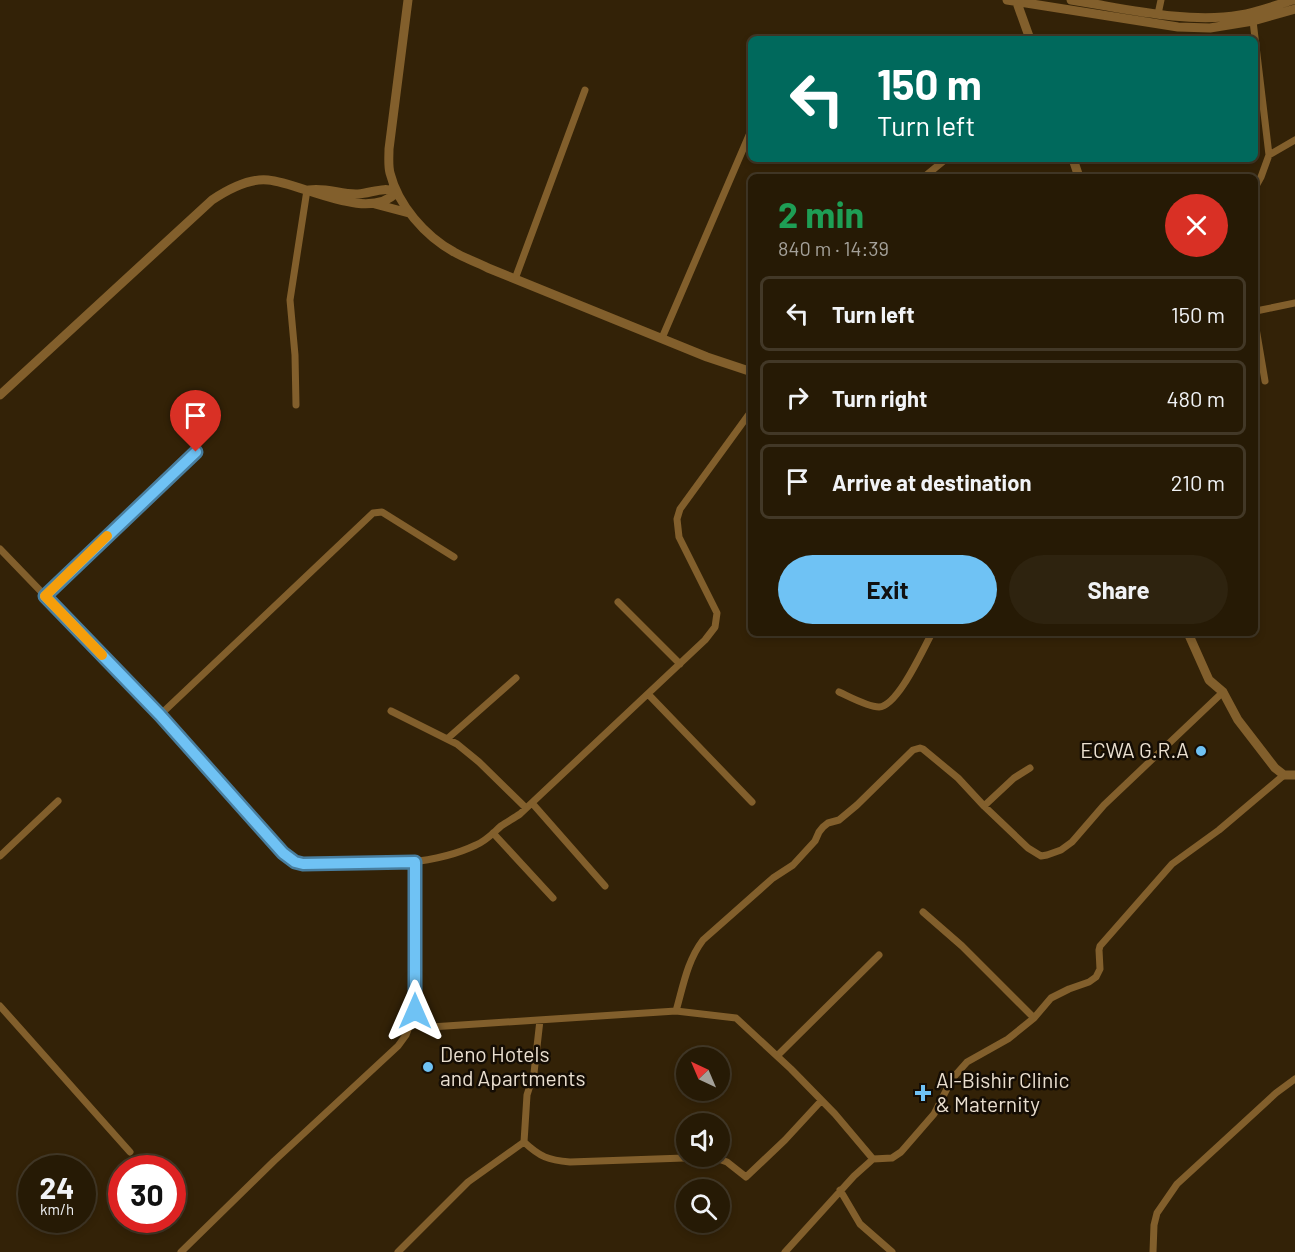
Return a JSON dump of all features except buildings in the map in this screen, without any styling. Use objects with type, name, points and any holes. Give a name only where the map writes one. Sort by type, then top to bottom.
[{"type":"street","points":[[408,0],[389,149],[389,171],[397,192],[409,213],[431,235],[453,252],[707,357],[748,371]]},
{"type":"street","points":[[1013,0],[1178,27],[1210,28],[1253,21],[1295,9]]},
{"type":"street","points":[[1013,0],[1029,36]]},
{"type":"street","points":[[1071,0],[1158,14],[1202,18],[1240,15],[1293,0]]},
{"type":"street","points":[[1158,14],[1161,0]]},
{"type":"street","points":[[1253,21],[1255,36]]},
{"type":"street","points":[[1258,63],[1269,155],[1258,182]]},
{"type":"street","points":[[515,279],[585,90]]},
{"type":"street","points":[[662,338],[748,138]]},
{"type":"street","points":[[1269,155],[1295,140]]},
{"type":"street","points":[[928,174],[942,162]]},
{"type":"street","points":[[373,191],[384,181],[389,171]]},
{"type":"street","points":[[0,395],[212,200],[235,186],[266,179],[320,195],[355,203],[373,203],[409,213]]},
{"type":"street","points":[[307,190],[318,188],[353,194],[388,189],[397,192]]},
{"type":"street","points":[[296,405],[295,355],[290,300],[307,190]]},
{"type":"street","points":[[373,203],[397,192]]},
{"type":"street","points":[[1258,311],[1295,303]]},
{"type":"street","points":[[1258,340],[1265,381]]},
{"type":"street","points":[[0,549],[160,715],[283,853],[295,862],[303,864],[415,862],[448,855],[486,840],[529,806],[713,631],[717,613],[679,537],[677,519],[680,509],[748,416]]},
{"type":"street","points":[[45,596],[196,452]]},
{"type":"street","points":[[160,715],[373,513],[382,512],[454,557]]},
{"type":"street","points":[[618,602],[680,664]]},
{"type":"street","points":[[839,692],[879,707],[887,704],[904,684],[930,636]]},
{"type":"street","points":[[1189,636],[1209,680],[1223,692],[1238,720],[1275,768],[1284,775],[1295,775]]},
{"type":"street","points":[[447,739],[516,678]]},
{"type":"street","points":[[676,1011],[686,973],[703,940],[773,878],[793,865],[815,842],[823,827],[839,820],[857,805],[913,750],[924,749],[958,778],[1034,853],[1041,856],[1053,854],[1072,842],[1104,805],[1223,692]]},
{"type":"street","points":[[648,694],[752,802]]},
{"type":"street","points":[[391,711],[457,744],[529,806],[605,886]]},
{"type":"street","points":[[984,806],[1014,778],[1030,768]]},
{"type":"street","points":[[785,1252],[840,1190],[873,1159],[892,1158],[901,1152],[934,1114],[952,1079],[960,1069],[976,1056],[1008,1039],[1034,1018],[1051,998],[1096,977],[1100,969],[1100,946],[1172,864],[1219,830],[1284,775]]},
{"type":"street","points":[[0,856],[58,801]]},
{"type":"street","points":[[493,833],[553,898]]},
{"type":"street","points":[[181,1252],[274,1161],[398,1046],[406,1035],[415,1011],[415,862]]},
{"type":"street","points":[[923,912],[962,946],[1034,1018]]},
{"type":"street","points":[[777,1056],[879,955]]},
{"type":"street","points":[[0,1006],[130,1152]]},
{"type":"street","points":[[415,1011],[423,1022],[431,1027],[676,1011],[736,1018],[821,1101],[873,1159]]},
{"type":"street","points":[[524,1142],[527,1095],[534,1073],[540,1020]]},
{"type":"street","points":[[1153,1252],[1157,1213],[1178,1184],[1276,1093],[1295,1081]]},
{"type":"street","points":[[524,1142],[536,1153],[553,1161],[713,1157],[727,1162],[746,1177],[821,1101]]},
{"type":"street","points":[[398,1252],[468,1182],[524,1142]]},
{"type":"street","points":[[840,1190],[860,1224],[892,1252]]},
{"type":"slow traffic","points":[[102,655],[45,596],[107,536]]},
{"type":"place","name":"ECWA G.R.A","points":[[1201,751]]},
{"type":"place","name":"Deno Hotels and Apartments","points":[[428,1067]]},
{"type":"place","name":"Al-Bishir Clinic & Maternity","points":[[923,1093]]},
{"type":"route","points":[[196,452],[45,596],[160,715],[283,853],[295,862],[303,864],[415,862],[415,1011]]}]
